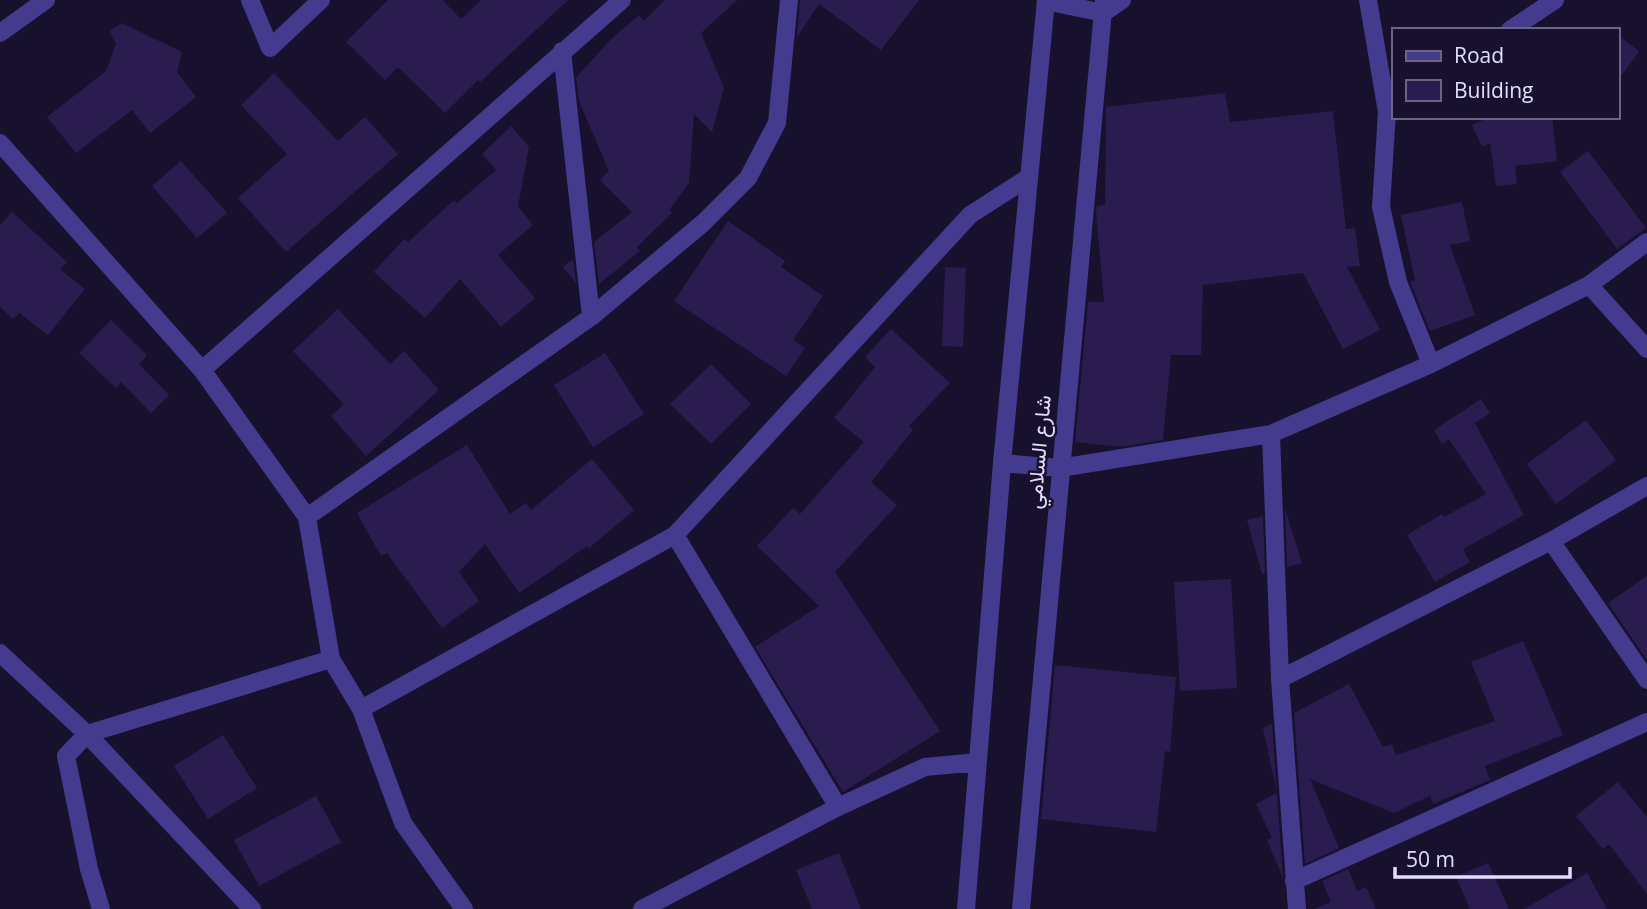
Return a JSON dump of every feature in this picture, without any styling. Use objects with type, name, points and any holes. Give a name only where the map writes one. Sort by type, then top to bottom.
[{"type":"street","points":[[0,33],[46,0]]},
{"type":"street","points":[[250,0],[270,48],[321,0]]},
{"type":"street","points":[[202,370],[622,0]]},
{"type":"street","points":[[307,517],[591,317],[703,223],[748,178],[776,123],[789,0]]},
{"type":"street","points":[[1046,0],[1103,6],[1122,0]]},
{"type":"street","name":"شارع السلامي","points":[[966,909],[1002,463],[1046,0]]},
{"type":"street","points":[[1368,0],[1390,110],[1381,207],[1398,282],[1431,364]]},
{"type":"street","points":[[1513,28],[1555,0]]},
{"type":"street","name":"شارع السلامي","points":[[1021,909],[1103,6]]},
{"type":"street","points":[[562,51],[591,317]]},
{"type":"street","points":[[0,143],[202,370],[307,517],[331,659],[361,709],[404,823],[464,909]]},
{"type":"street","points":[[361,709],[675,535],[970,215],[1028,177]]},
{"type":"street","points":[[1002,463],[1060,468],[1271,434],[1431,364],[1589,285],[1647,242]]},
{"type":"street","points":[[1589,285],[1647,349]]},
{"type":"street","points":[[1271,434],[1280,679],[1297,909]]},
{"type":"street","points":[[1280,679],[1551,541],[1647,486]]},
{"type":"street","points":[[675,535],[838,807]]},
{"type":"street","points":[[1551,541],[1647,680]]},
{"type":"street","points":[[0,653],[87,734],[252,909]]},
{"type":"street","points":[[101,909],[89,869],[66,756],[87,734],[331,659]]},
{"type":"street","points":[[1294,881],[1647,722]]},
{"type":"street","points":[[642,909],[838,807],[925,767],[978,762]]},
{"type":"building","points":[[388,0],[442,0],[461,19],[481,0],[568,0],[445,113],[398,67],[385,80],[346,42]]},
{"type":"building","points":[[665,0],[737,0],[701,33],[724,88],[712,132],[694,114],[689,183],[669,210],[672,213],[637,247],[640,251],[599,284],[594,242],[632,212],[600,180],[609,171],[579,101],[576,78],[610,40],[639,15],[644,21]]},
{"type":"building","points":[[800,0],[919,0],[881,50],[819,4],[797,37]]},
{"type":"building","points":[[122,23],[182,52],[177,72],[196,97],[150,133],[132,110],[76,153],[47,117],[106,71],[116,44],[110,31]]},
{"type":"building","points":[[1619,36],[1639,51],[1619,79]]},
{"type":"building","points":[[274,73],[338,141],[365,117],[398,154],[286,252],[238,198],[287,154],[241,105]]},
{"type":"building","points":[[1225,93],[1230,122],[1333,111],[1346,229],[1355,228],[1360,266],[1347,267],[1380,330],[1343,349],[1303,273],[1203,285],[1201,355],[1171,355],[1163,440],[1121,447],[1075,442],[1088,302],[1104,302],[1096,213],[1097,206],[1105,205],[1106,107]]},
{"type":"building","points":[[1486,119],[1552,119],[1557,161],[1515,166],[1517,184],[1496,186],[1490,143],[1482,147],[1472,125]]},
{"type":"building","points":[[511,126],[529,147],[518,206],[533,225],[498,255],[535,298],[501,327],[460,279],[425,318],[374,272],[404,239],[408,242],[454,200],[457,203],[496,170],[482,154]]},
{"type":"building","points":[[1588,151],[1646,228],[1617,249],[1560,172]]},
{"type":"building","points":[[181,161],[227,213],[197,238],[152,186]]},
{"type":"building","points":[[1462,202],[1470,241],[1450,245],[1475,315],[1430,331],[1410,282],[1415,280],[1401,215]]},
{"type":"building","points":[[12,212],[67,262],[60,269],[85,289],[48,335],[19,313],[13,319],[0,307],[0,225]]},
{"type":"building","points":[[728,221],[785,261],[781,267],[823,296],[793,340],[805,348],[786,376],[674,301]]},
{"type":"building","points":[[573,259],[576,283],[563,267]]},
{"type":"building","points":[[945,267],[966,268],[963,347],[942,346]]},
{"type":"building","points":[[338,309],[390,364],[404,351],[439,390],[366,456],[331,416],[344,404],[293,351]]},
{"type":"building","points":[[111,320],[147,355],[139,364],[169,395],[151,413],[121,382],[116,388],[79,353]]},
{"type":"building","points":[[891,329],[950,383],[909,426],[913,430],[871,482],[897,505],[835,572],[940,731],[843,792],[755,647],[819,606],[757,546],[793,508],[800,514],[864,442],[834,418],[875,367],[865,357]]},
{"type":"building","points":[[605,353],[644,414],[593,447],[554,385]]},
{"type":"building","points":[[711,364],[751,404],[711,444],[670,404]]},
{"type":"building","points":[[1481,399],[1490,413],[1475,423],[1524,515],[1463,549],[1470,562],[1435,582],[1407,535],[1442,514],[1444,517],[1486,494],[1449,439],[1442,444],[1434,430]]},
{"type":"building","points":[[1586,420],[1616,460],[1556,504],[1527,464]]},
{"type":"building","points":[[467,445],[510,514],[526,503],[531,510],[592,459],[634,510],[589,548],[587,546],[519,593],[485,544],[459,572],[479,601],[442,628],[387,553],[381,556],[357,513]]},
{"type":"building","points":[[1285,509],[1302,563],[1287,567]]},
{"type":"building","points":[[1263,516],[1265,573],[1262,574],[1247,520]]},
{"type":"building","points":[[1647,576],[1647,660],[1608,603]]},
{"type":"building","points":[[1231,579],[1237,688],[1180,691],[1174,582]]},
{"type":"building","points":[[1523,641],[1563,735],[1485,766],[1490,780],[1433,804],[1430,796],[1394,813],[1310,779],[1339,848],[1305,864],[1294,713],[1349,684],[1383,747],[1392,744],[1396,755],[1495,721],[1471,662]]},
{"type":"building","points":[[1055,665],[1176,677],[1170,752],[1165,751],[1156,832],[1041,819]]},
{"type":"building","points":[[1272,724],[1277,793],[1263,728]]},
{"type":"building","points":[[223,735],[257,788],[208,819],[174,766]]},
{"type":"building","points":[[1618,782],[1647,817],[1647,894],[1609,844],[1603,849],[1576,816]]},
{"type":"building","points":[[1277,793],[1283,878],[1267,840],[1272,838],[1256,804]]},
{"type":"building","points":[[316,796],[341,842],[259,886],[234,840]]},
{"type":"building","points":[[839,853],[861,909],[812,909],[796,870]]},
{"type":"building","points":[[1488,863],[1509,909],[1470,909],[1456,877]]},
{"type":"building","points":[[1348,869],[1357,891],[1366,887],[1376,909],[1314,909],[1331,902],[1322,881]]},
{"type":"building","points":[[1587,873],[1607,909],[1524,909]]}]
